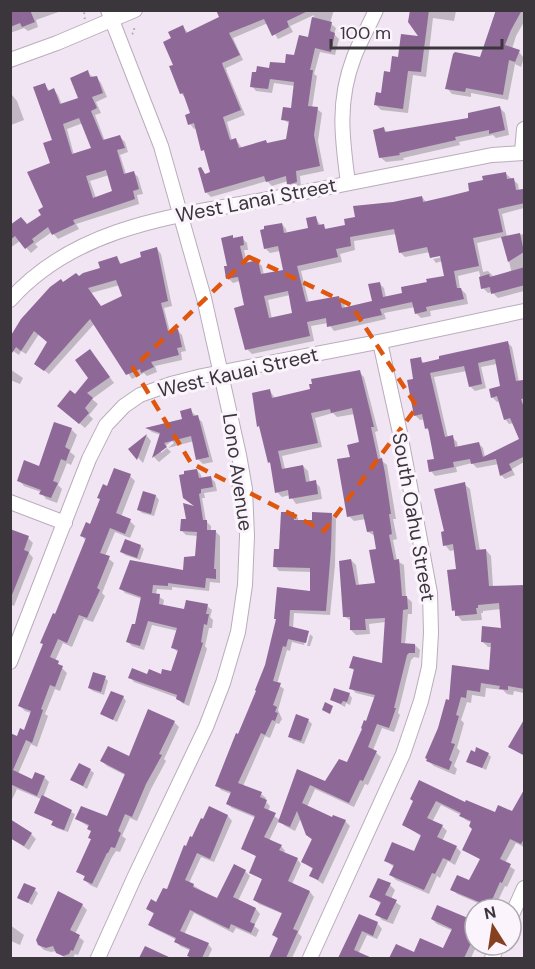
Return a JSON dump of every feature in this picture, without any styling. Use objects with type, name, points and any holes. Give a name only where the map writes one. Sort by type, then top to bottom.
[{"type":"street","points":[[10,60],[57,43],[110,15],[135,10]]},
{"type":"street","points":[[348,183],[341,132],[344,89],[354,56],[376,10]]},
{"type":"street","name":"Lono Avenue","points":[[98,958],[206,727],[223,683],[238,632],[245,585],[248,536],[239,455],[204,298],[161,146],[110,15]]},
{"type":"street","points":[[523,153],[525,129]]},
{"type":"street","name":"West Lanai Street","points":[[10,300],[47,266],[66,254],[122,229],[162,218],[492,154],[523,153]]},
{"type":"street","name":"West Kauai Street","points":[[10,662],[89,459],[106,425],[124,406],[140,395],[171,384],[221,372],[380,342],[525,311]]},
{"type":"street","name":"South Oahu Street","points":[[309,958],[403,754],[429,667],[430,593],[400,433],[380,342]]},
{"type":"street","points":[[10,502],[65,523]]},
{"type":"path","points":[[86,21],[83,14],[88,11]]},
{"type":"path","points":[[132,34],[135,32],[133,25]]},
{"type":"highlighted area","points":[[249,257],[351,305],[417,407],[324,531],[191,463],[133,368]]},
{"type":"building","points":[[10,10],[30,10],[35,22],[22,27],[20,23],[10,27]]},
{"type":"building","points":[[216,10],[310,10],[287,21],[289,27],[272,36],[264,19],[229,33],[240,55],[222,63],[241,110],[223,117],[230,140],[236,138],[239,148],[266,140],[267,143],[286,139],[289,121],[281,120],[283,107],[291,108],[294,82],[270,79],[268,89],[250,87],[252,72],[256,72],[257,66],[269,68],[270,62],[285,63],[286,54],[294,55],[299,35],[308,37],[312,17],[332,22],[330,31],[335,33],[331,52],[315,48],[310,70],[313,70],[308,106],[318,107],[314,135],[320,166],[296,171],[297,182],[287,185],[286,176],[266,182],[264,176],[205,193],[198,168],[201,167],[205,174],[210,172],[204,150],[201,151],[194,123],[188,125],[185,115],[190,113],[169,66],[173,65],[163,42],[171,38],[168,32],[183,25],[186,33],[219,17]]},
{"type":"building","points":[[410,10],[429,10],[421,72],[408,71],[403,109],[374,105],[376,92],[381,93],[384,71],[390,72],[392,56],[398,57],[401,34],[418,36],[408,22]]},
{"type":"building","points":[[496,10],[522,10],[505,45],[520,50],[515,62],[509,60],[503,95],[466,88],[465,92],[445,89],[453,54],[455,52],[480,57]]},
{"type":"building","points":[[88,70],[90,77],[97,76],[103,93],[92,97],[97,108],[91,111],[103,140],[120,135],[125,148],[117,150],[124,174],[134,171],[139,189],[133,191],[135,199],[73,220],[75,224],[52,235],[48,227],[32,239],[34,242],[25,249],[15,236],[10,240],[10,225],[21,217],[27,224],[41,215],[38,210],[43,207],[27,172],[50,163],[43,143],[52,140],[33,87],[45,83],[48,91],[54,88],[60,104],[78,98],[70,78]],"holes":[[[79,118],[91,148],[72,154],[63,124]],[[106,170],[112,191],[93,198],[86,176]]]},
{"type":"building","points":[[500,106],[505,130],[489,134],[489,130],[455,137],[456,140],[399,153],[400,155],[379,158],[373,130],[384,127],[385,132],[468,118],[468,113]]},
{"type":"building","points":[[506,172],[507,179],[514,178],[516,190],[523,189],[525,203],[498,209],[503,232],[473,238],[479,266],[454,271],[457,288],[461,288],[464,299],[426,307],[427,311],[415,314],[412,302],[380,309],[382,315],[327,327],[326,318],[307,322],[310,336],[245,350],[234,308],[244,305],[238,277],[226,279],[224,266],[227,266],[221,238],[233,235],[233,238],[243,236],[244,245],[240,246],[244,263],[258,260],[261,274],[283,270],[278,246],[264,249],[260,230],[264,229],[264,226],[282,223],[284,233],[308,228],[306,218],[316,216],[318,225],[324,224],[325,229],[345,225],[344,219],[355,217],[353,206],[422,196],[423,202],[449,196],[469,191],[468,183],[483,180],[482,176]],"holes":[[[394,229],[399,253],[427,247],[430,258],[440,256],[444,276],[401,287],[402,293],[383,297],[380,282],[368,284],[372,301],[342,308],[339,296],[306,302],[297,266],[338,257],[336,249],[351,246],[350,237]],[[288,291],[292,313],[269,318],[264,296]]]},
{"type":"building","points":[[520,233],[524,252],[508,262],[501,237]]},
{"type":"building","points":[[157,247],[168,301],[161,303],[168,331],[178,329],[182,347],[177,348],[179,355],[151,362],[154,367],[141,373],[140,369],[126,375],[90,319],[44,371],[34,364],[47,342],[34,331],[21,351],[16,347],[10,356],[10,337],[21,319],[50,287],[61,279],[63,282],[76,273],[79,276],[100,268],[98,262],[117,256],[120,264],[141,257],[140,252]],"holes":[[[116,280],[122,296],[101,306],[88,288]]]},
{"type":"building","points":[[525,267],[525,285],[491,294],[490,287],[481,289],[479,277],[489,274],[490,277]]},
{"type":"building","points":[[508,341],[516,381],[523,380],[525,385],[525,398],[521,399],[525,411],[525,456],[509,464],[512,470],[500,476],[496,459],[471,464],[470,459],[453,462],[454,467],[429,472],[427,460],[434,459],[428,428],[425,429],[422,414],[414,416],[407,380],[413,379],[410,359],[421,357],[422,363],[439,359],[439,356]],"holes":[[[495,359],[500,386],[489,389],[491,398],[497,396],[504,420],[510,418],[519,439],[483,457],[479,442],[455,447],[453,435],[445,437],[430,373],[464,366],[469,387],[482,384],[478,363]]]},
{"type":"building","points":[[90,349],[110,377],[87,393],[93,398],[85,408],[89,413],[79,424],[57,406],[70,390],[75,394],[88,378],[75,360]]},
{"type":"building","points":[[360,370],[374,427],[371,427],[378,459],[382,458],[385,473],[391,514],[389,514],[392,534],[389,535],[394,560],[399,559],[402,596],[407,596],[408,609],[403,610],[401,643],[415,644],[415,653],[407,655],[394,708],[396,708],[389,728],[377,724],[368,747],[377,751],[363,781],[360,780],[349,803],[310,785],[302,803],[332,817],[333,815],[346,820],[318,880],[309,876],[313,868],[301,862],[312,839],[306,835],[297,811],[290,827],[278,822],[297,769],[325,781],[339,759],[347,762],[364,720],[366,721],[375,695],[349,689],[354,669],[349,668],[353,656],[382,663],[385,618],[365,619],[366,630],[350,630],[350,617],[343,617],[339,561],[351,559],[356,585],[375,583],[369,550],[376,549],[373,531],[367,532],[363,514],[347,517],[337,459],[350,457],[347,445],[359,442],[352,408],[331,413],[330,409],[311,413],[318,443],[278,451],[282,469],[303,465],[306,482],[316,480],[318,494],[289,499],[288,490],[275,493],[270,462],[268,463],[259,426],[257,427],[252,393],[270,389],[272,398],[310,389],[311,379]]},
{"type":"building","points":[[191,408],[193,416],[198,415],[209,457],[196,460],[191,436],[164,443],[167,447],[152,458],[160,433],[145,428],[182,419],[180,411]]},
{"type":"building","points":[[54,422],[72,428],[65,447],[70,450],[66,461],[61,459],[53,481],[58,483],[51,498],[39,494],[41,490],[17,481],[24,460],[39,466]]},
{"type":"building","points":[[147,434],[137,460],[128,449]]},
{"type":"building","points":[[114,468],[131,474],[116,513],[131,519],[125,534],[110,528],[100,553],[110,556],[97,588],[100,590],[87,618],[79,615],[67,643],[58,639],[50,657],[59,661],[58,664],[63,666],[55,687],[50,685],[32,743],[26,740],[13,770],[32,779],[35,772],[45,776],[37,796],[10,784],[10,733],[17,736],[20,728],[24,730],[31,711],[18,706],[43,644],[40,643],[53,613],[55,614],[86,538],[80,536],[86,522],[90,524],[103,484],[107,486]]},
{"type":"building","points":[[197,469],[199,478],[211,476],[213,487],[201,489],[199,494],[203,520],[207,520],[207,530],[216,530],[214,569],[216,569],[216,579],[206,578],[205,588],[168,583],[168,586],[153,585],[152,593],[160,594],[159,604],[184,609],[186,600],[208,604],[206,614],[209,614],[207,625],[204,624],[201,642],[203,643],[184,703],[176,699],[177,695],[128,678],[132,668],[147,674],[149,669],[161,674],[162,669],[171,671],[178,650],[171,648],[177,628],[148,621],[140,646],[126,642],[132,624],[135,624],[141,597],[119,589],[130,560],[183,570],[184,557],[195,556],[197,532],[180,531],[181,519],[186,519],[183,503],[194,506],[183,498],[179,475],[184,474],[184,471]]},
{"type":"building","points":[[465,482],[476,550],[486,549],[489,586],[525,585],[525,689],[508,686],[508,690],[499,689],[500,686],[481,683],[480,692],[467,690],[466,698],[461,697],[456,715],[459,716],[451,743],[455,744],[449,760],[452,762],[449,770],[426,761],[425,758],[438,728],[446,699],[449,700],[452,665],[489,670],[491,643],[481,642],[482,626],[501,628],[499,603],[478,605],[477,614],[455,616],[455,610],[452,611],[447,570],[456,569],[453,544],[443,546],[441,532],[444,531],[434,489]]},
{"type":"building","points":[[143,491],[156,495],[151,514],[137,510]]},
{"type":"building","points":[[281,512],[294,512],[294,520],[312,520],[312,512],[332,513],[326,611],[290,610],[289,626],[309,631],[306,643],[288,639],[286,647],[283,646],[273,681],[281,683],[273,705],[277,707],[275,712],[278,713],[265,735],[261,733],[238,783],[262,792],[260,797],[267,800],[264,808],[276,813],[264,837],[282,845],[279,850],[298,858],[288,881],[310,891],[293,929],[298,931],[286,958],[269,958],[278,938],[272,935],[282,913],[253,900],[262,879],[249,873],[256,856],[241,849],[255,816],[226,804],[231,792],[215,786],[265,665],[276,619],[274,619],[277,587],[310,591],[310,568],[273,567],[274,549],[279,549]]},
{"type":"building","points":[[10,529],[29,536],[24,550],[29,552],[12,595]]},
{"type":"building","points":[[125,539],[141,545],[137,558],[120,552]]},
{"type":"building","points":[[93,672],[106,676],[101,692],[88,688]]},
{"type":"building","points":[[334,688],[350,693],[347,702],[343,701],[341,704],[330,700]]},
{"type":"building","points":[[111,691],[124,696],[113,720],[100,714]]},
{"type":"building","points":[[325,702],[333,706],[330,714],[322,710]]},
{"type":"building","points":[[148,709],[175,721],[159,754],[162,755],[132,817],[125,814],[118,831],[121,833],[115,848],[111,847],[107,853],[92,884],[83,880],[85,876],[76,872],[91,839],[88,838],[91,831],[87,829],[89,825],[75,819],[81,806],[107,816],[125,774],[100,761],[108,746],[129,756]]},
{"type":"building","points":[[296,714],[309,719],[301,741],[288,737]]},
{"type":"building","points":[[525,718],[525,756],[508,747]]},
{"type":"building","points":[[476,747],[489,753],[482,768],[466,762],[471,750],[475,752]]},
{"type":"building","points":[[79,763],[91,769],[83,786],[70,780]]},
{"type":"building","points":[[419,780],[465,802],[466,800],[495,812],[498,805],[512,811],[525,788],[525,837],[521,844],[510,839],[500,859],[511,864],[493,897],[467,897],[450,890],[457,875],[469,880],[480,859],[462,850],[472,829],[469,826],[471,821],[459,816],[461,813],[436,801],[427,818],[443,825],[437,837],[457,846],[450,861],[443,858],[435,874],[432,873],[424,890],[389,875],[394,865],[384,861],[392,842],[414,851],[421,835],[402,825],[413,801],[410,799]]},
{"type":"building","points":[[42,795],[72,810],[64,830],[51,825],[53,821],[34,813]]},
{"type":"building","points":[[209,806],[228,815],[210,859],[197,853],[185,880],[194,884],[193,887],[217,898],[234,864],[246,870],[233,897],[256,908],[250,922],[255,924],[251,933],[231,924],[229,929],[190,910],[180,931],[209,943],[202,958],[193,958],[187,956],[190,949],[174,942],[176,938],[148,925],[154,913],[146,909],[151,899],[156,902],[163,888],[167,889],[184,845],[186,846],[190,836],[192,837]]},
{"type":"building","points":[[10,819],[32,833],[24,846],[10,838]]},
{"type":"building","points":[[378,878],[391,883],[385,895],[397,900],[387,920],[375,915],[381,902],[369,897]]},
{"type":"building","points":[[24,883],[36,888],[28,903],[17,898]]},
{"type":"building","points":[[58,891],[83,904],[70,930],[80,935],[73,951],[63,956],[56,953],[53,946],[46,948],[38,945],[36,940]]},
{"type":"building","points":[[437,905],[463,916],[464,958],[389,958],[396,944],[414,952],[420,938],[443,948],[452,929],[431,919]]},
{"type":"building","points":[[359,914],[378,922],[373,936],[362,931],[354,950],[372,958],[338,958]]},
{"type":"building","points":[[145,946],[171,958],[139,958]]}]
